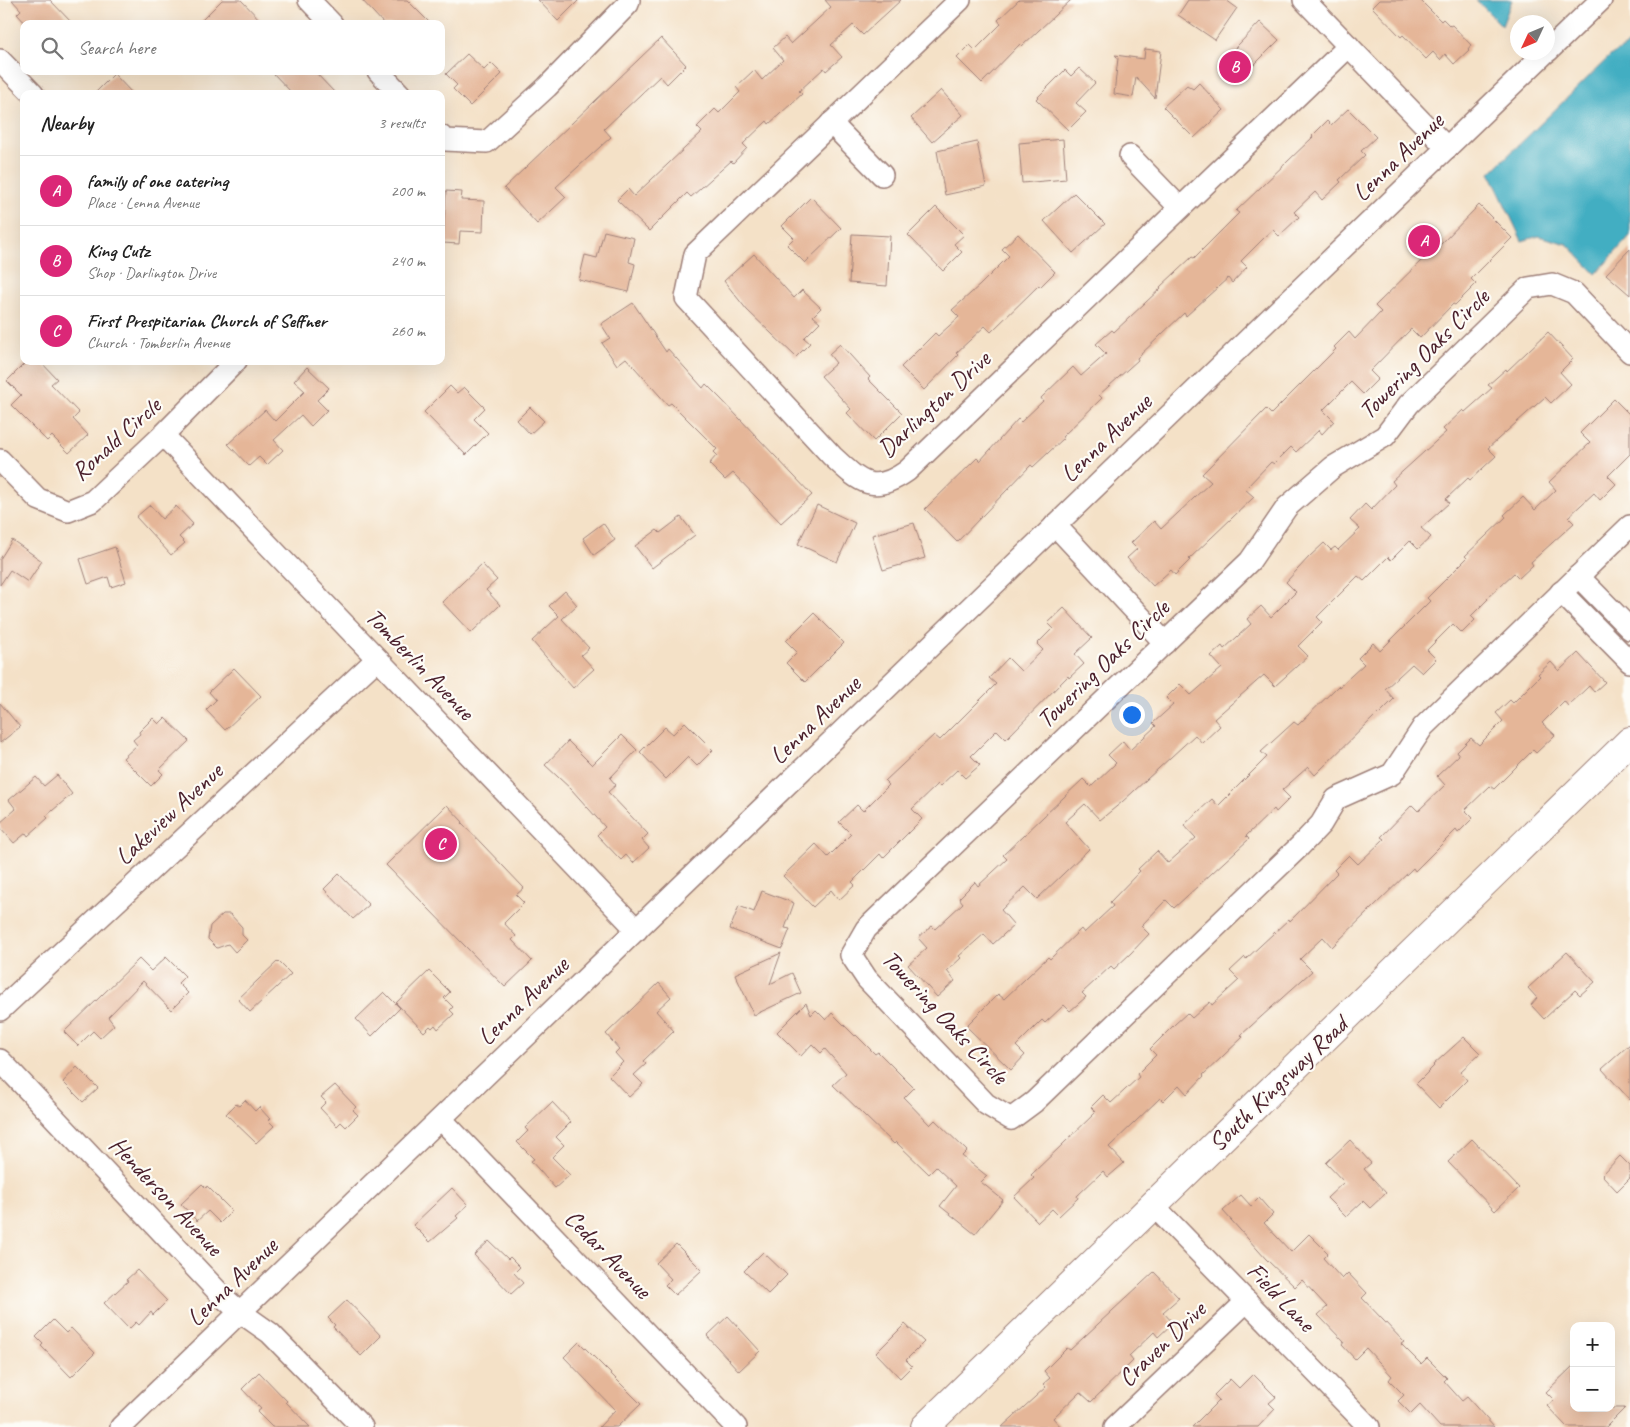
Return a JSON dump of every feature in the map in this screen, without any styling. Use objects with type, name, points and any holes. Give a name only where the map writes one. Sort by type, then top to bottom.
[{"type":"street","points":[[309,0],[328,20]]},
{"type":"street","points":[[445,140],[487,142],[547,86],[628,4],[629,0]]},
{"type":"street","name":"Darlington Drive","points":[[960,0],[695,254],[686,298],[832,456],[849,472],[870,484],[894,481],[907,472],[1349,46]]},
{"type":"street","points":[[1304,0],[1447,148]]},
{"type":"street","name":"Lenna Avenue","points":[[1555,44],[1601,0]]},
{"type":"street","points":[[0,60],[29,90]]},
{"type":"street","name":"Lenna Avenue","points":[[121,1427],[1539,60]]},
{"type":"street","points":[[382,75],[396,90]]},
{"type":"street","points":[[831,123],[882,175]]},
{"type":"street","points":[[1130,156],[1180,208]]},
{"type":"street","name":"Towering Oaks Circle","points":[[1630,352],[1574,294],[1552,284],[1528,288],[1409,404],[1385,436],[1333,467],[1287,507],[1250,561],[866,929],[851,955],[867,980],[986,1104],[1010,1119],[1034,1102],[1300,846],[1321,824],[1336,799],[1392,774],[1423,727],[1630,526]]},
{"type":"street","name":"Ronald Circle","points":[[0,460],[38,499],[68,511],[93,501],[163,435],[232,365]]},
{"type":"street","name":"Tomberlin Avenue","points":[[163,435],[637,930]]},
{"type":"street","points":[[1055,525],[1164,643]]},
{"type":"street","points":[[1578,576],[1630,630]]},
{"type":"street","points":[[1561,592],[1630,662]]},
{"type":"street","name":"Lakeview Avenue","points":[[0,1010],[377,659]]},
{"type":"street","name":"South Kingsway Road","points":[[925,1427],[1630,741]]},
{"type":"street","name":"Henderson Avenue","points":[[0,1060],[223,1296],[240,1312],[270,1333],[362,1427]]},
{"type":"street","name":"Cedar Avenue","points":[[441,1119],[736,1427]]},
{"type":"street","name":"Field Lane","points":[[1154,1205],[1369,1427]]},
{"type":"street","name":"Craven Drive","points":[[1115,1427],[1247,1301]]},
{"type":"water","points":[[1476,0],[1512,0],[1502,26]]},
{"type":"water","points":[[1630,44],[1630,236],[1596,274],[1567,244],[1539,236],[1522,241],[1490,173],[1611,55]]},
{"type":"building","points":[[12,0],[50,0],[69,20],[22,20],[17,14],[21,10]]},
{"type":"building","points":[[222,0],[241,0],[260,20],[202,20]]},
{"type":"building","points":[[362,0],[407,0],[427,20],[380,20]]},
{"type":"building","points":[[538,0],[579,0],[558,21]]},
{"type":"building","points":[[825,0],[901,0],[863,35],[853,25],[831,45],[842,57],[826,71],[824,68],[799,91],[802,94],[769,124],[767,121],[743,144],[747,148],[733,163],[731,161],[691,197],[687,193],[649,231],[617,200],[628,189],[634,196],[702,132],[697,127],[715,109],[719,113],[740,92],[736,87],[754,70],[762,80],[783,60],[773,48],[785,37],[791,44],[831,7]]},
{"type":"building","points":[[1019,0],[1071,0],[1022,46],[1020,44],[982,83],[957,58],[970,45],[975,50],[1001,24],[998,20]]},
{"type":"building","points":[[1188,0],[1226,0],[1237,8],[1215,40],[1178,15]]},
{"type":"building","points":[[1379,0],[1420,0],[1441,21],[1443,19],[1450,26],[1452,25],[1471,45],[1469,50],[1454,64],[1445,54],[1440,60],[1433,52],[1426,59],[1372,7]]},
{"type":"building","points":[[1260,22],[1279,40],[1236,83],[1218,66]]},
{"type":"building","points":[[661,38],[686,65],[667,84],[660,76],[604,129],[611,137],[556,187],[566,197],[537,224],[504,188]]},
{"type":"building","points":[[1145,49],[1161,51],[1155,98],[1136,77],[1133,97],[1114,94],[1118,58],[1115,55],[1144,59]]},
{"type":"building","points":[[467,54],[484,70],[491,63],[502,74],[470,106],[453,89],[457,85],[446,74]]},
{"type":"building","points":[[1079,68],[1095,83],[1076,103],[1086,112],[1068,130],[1036,99],[1065,70],[1071,76]]},
{"type":"building","points":[[115,75],[129,90],[98,90]]},
{"type":"building","points":[[275,75],[318,75],[332,90],[289,90]]},
{"type":"building","points":[[1199,83],[1224,110],[1194,138],[1163,107],[1187,85],[1193,89]]},
{"type":"building","points":[[941,90],[963,115],[932,142],[911,118]]},
{"type":"building","points":[[1348,109],[1376,137],[1361,151],[1365,155],[1339,180],[1341,182],[1322,200],[1315,192],[1294,212],[1299,217],[1279,236],[1273,230],[1241,261],[1247,267],[1232,283],[1228,278],[1186,316],[1184,313],[1137,358],[1138,360],[1099,395],[1102,398],[1062,437],[1064,438],[1033,467],[1031,465],[957,542],[925,509],[977,458],[980,461],[1018,419],[1021,422],[1043,401],[1041,398],[1073,367],[1081,376],[1106,354],[1096,344],[1112,330],[1114,332],[1192,257],[1194,258],[1239,213],[1236,211],[1313,137],[1327,121],[1331,125]]},
{"type":"building","points":[[1063,139],[1066,179],[1022,183],[1019,143]]},
{"type":"building","points":[[977,142],[986,186],[945,195],[937,151]]},
{"type":"building","points":[[446,191],[462,192],[461,200],[484,201],[483,232],[460,231],[459,244],[445,243]]},
{"type":"building","points":[[1074,193],[1105,224],[1073,253],[1044,221]]},
{"type":"building","points":[[811,197],[841,228],[805,263],[787,245],[794,238],[782,226]]},
{"type":"building","points":[[1479,205],[1512,238],[1471,279],[1476,284],[1455,305],[1453,304],[1420,338],[1411,329],[1370,371],[1378,379],[1363,394],[1351,382],[1323,410],[1334,421],[1322,434],[1319,430],[1296,452],[1291,447],[1274,464],[1271,462],[1245,489],[1254,497],[1189,559],[1175,575],[1171,570],[1153,586],[1127,558],[1137,549],[1131,543],[1154,521],[1161,529],[1211,482],[1202,474],[1266,409],[1271,414],[1336,349],[1334,347],[1349,332],[1355,339],[1381,312],[1375,306],[1427,255],[1415,243],[1426,232],[1440,245]]},
{"type":"building","points":[[936,207],[964,235],[954,244],[962,252],[943,271],[908,235]]},
{"type":"building","points":[[604,231],[634,238],[629,262],[635,264],[629,292],[579,280],[585,255],[597,258]]},
{"type":"building","points":[[852,234],[890,236],[887,286],[849,283]]},
{"type":"building","points":[[1018,234],[1055,272],[991,332],[985,326],[956,353],[958,355],[924,390],[901,367],[935,333],[938,336],[959,317],[952,310],[1009,256],[1002,249]]},
{"type":"building","points":[[1630,249],[1630,295],[1606,274]]},
{"type":"building","points":[[754,254],[794,298],[802,290],[821,308],[813,316],[820,322],[804,338],[810,343],[796,357],[747,310],[724,281]]},
{"type":"building","points":[[633,303],[666,352],[668,349],[703,388],[706,384],[812,495],[781,523],[733,473],[725,480],[709,464],[717,455],[714,452],[717,449],[671,403],[668,405],[626,358],[617,365],[602,343],[610,338],[601,324]]},
{"type":"building","points":[[1548,332],[1573,359],[1560,372],[1571,384],[1551,403],[1545,397],[1488,448],[1496,456],[1470,480],[1468,478],[1446,499],[1449,503],[1421,528],[1431,537],[1418,549],[1410,541],[1391,560],[1388,557],[1364,581],[1358,576],[1317,617],[1322,622],[1298,646],[1308,656],[1275,686],[1264,675],[1214,719],[1220,726],[1202,743],[1195,735],[1100,820],[1085,804],[1065,822],[1089,849],[1037,899],[1025,887],[1001,910],[1014,925],[993,944],[984,934],[959,956],[961,958],[947,971],[955,981],[937,997],[908,965],[927,948],[918,938],[932,926],[935,929],[963,903],[959,898],[975,882],[978,886],[1007,859],[1003,855],[1083,779],[1091,787],[1116,763],[1108,755],[1123,741],[1130,750],[1156,726],[1153,723],[1173,705],[1166,698],[1180,684],[1191,695],[1222,668],[1211,656],[1222,646],[1224,649],[1251,624],[1247,619],[1261,606],[1271,617],[1296,592],[1286,582],[1309,557],[1324,543],[1331,550],[1335,547],[1338,550],[1360,529],[1350,520],[1365,504],[1371,510],[1395,485],[1392,481],[1446,432],[1443,429],[1463,410],[1465,412],[1492,388],[1488,385],[1506,369],[1507,371]]},
{"type":"building","points":[[840,344],[870,377],[868,379],[902,413],[874,441],[847,413],[851,409],[821,376],[836,363],[829,354]]},
{"type":"building","points":[[23,365],[44,365],[57,379],[51,384],[79,413],[73,419],[88,435],[69,453],[52,436],[47,441],[11,405],[21,395],[7,381]]},
{"type":"building","points":[[307,367],[329,388],[317,400],[327,410],[311,426],[301,415],[274,440],[283,450],[267,465],[259,457],[249,466],[228,444],[265,410],[275,421],[305,391],[294,381]]},
{"type":"building","points":[[450,386],[457,393],[464,387],[485,408],[474,419],[488,433],[466,455],[424,412]]},
{"type":"building","points":[[1614,399],[1630,415],[1630,454],[1608,476],[1616,484],[1600,500],[1594,493],[1568,517],[1574,523],[1531,562],[1533,565],[1519,578],[1514,573],[1487,598],[1471,616],[1475,620],[1462,633],[1453,624],[1427,650],[1436,659],[1422,673],[1412,664],[1385,689],[1394,699],[1315,775],[1308,767],[1282,790],[1290,798],[1276,812],[1274,809],[1246,836],[1249,839],[1174,908],[1166,900],[1141,926],[1149,934],[1114,969],[1111,966],[1082,993],[1086,997],[1070,1011],[1064,1005],[1045,1023],[1042,1020],[1016,1046],[1025,1055],[1011,1070],[966,1026],[998,994],[1004,999],[1081,929],[1084,933],[1113,906],[1110,902],[1140,871],[1138,869],[1157,851],[1168,863],[1196,838],[1184,825],[1212,799],[1218,806],[1267,757],[1261,752],[1294,722],[1298,725],[1364,664],[1358,658],[1373,643],[1380,651],[1430,601],[1427,598],[1523,497],[1535,510],[1556,490],[1549,482],[1590,443],[1580,433]]},
{"type":"building","points":[[530,407],[544,421],[530,434],[517,420]]},
{"type":"building","points":[[150,505],[162,519],[176,506],[193,524],[179,537],[185,543],[171,555],[136,517]]},
{"type":"building","points":[[817,505],[855,523],[837,562],[798,544]]},
{"type":"building","points":[[681,517],[695,535],[652,568],[635,546],[657,530],[660,533]]},
{"type":"building","points":[[603,523],[615,540],[594,555],[583,538]]},
{"type":"building","points":[[914,523],[925,558],[883,570],[872,535]]},
{"type":"building","points":[[12,540],[42,561],[28,582],[10,570],[0,585],[0,559]]},
{"type":"building","points":[[115,547],[126,582],[111,587],[108,577],[88,584],[80,559]]},
{"type":"building","points":[[482,564],[497,580],[486,590],[500,605],[471,633],[442,602]]},
{"type":"building","points":[[565,591],[577,605],[562,619],[589,648],[581,655],[594,669],[573,688],[532,641],[559,616],[549,606]]},
{"type":"building","points":[[1064,608],[1092,638],[1075,654],[1084,664],[1069,678],[1068,676],[1006,739],[997,730],[971,756],[980,765],[965,778],[957,770],[940,786],[938,784],[912,809],[922,819],[883,858],[880,854],[852,882],[855,885],[839,900],[831,890],[813,907],[783,876],[816,844],[828,857],[851,834],[839,822],[857,805],[863,811],[889,785],[885,781],[934,735],[940,740],[996,684],[989,678],[1008,658],[1021,671],[1043,650],[1037,644],[1053,628],[1048,623]]},
{"type":"building","points":[[814,613],[844,643],[805,682],[786,663],[797,652],[786,641]]},
{"type":"building","points":[[1578,653],[1605,682],[1594,692],[1589,686],[1568,706],[1564,701],[1542,723],[1555,735],[1536,753],[1533,750],[1494,789],[1490,786],[1465,810],[1473,818],[1458,833],[1456,830],[1415,871],[1413,868],[1332,947],[1323,937],[1300,959],[1312,971],[1241,1035],[1243,1037],[1203,1075],[1187,1094],[1179,1085],[1163,1101],[1160,1098],[1109,1147],[1124,1163],[1108,1177],[1103,1171],[1059,1216],[1052,1209],[1038,1222],[1014,1197],[1034,1178],[1031,1175],[1096,1112],[1091,1107],[1103,1095],[1111,1103],[1139,1077],[1137,1074],[1156,1055],[1150,1049],[1175,1024],[1187,1013],[1192,1018],[1210,1002],[1212,1005],[1239,980],[1230,971],[1245,957],[1246,959],[1289,919],[1290,921],[1337,873],[1334,870],[1349,855],[1358,864],[1384,839],[1381,837],[1412,805],[1418,811],[1445,785],[1437,776],[1459,755],[1457,752],[1471,738],[1479,745],[1503,721],[1496,713],[1510,700],[1513,703],[1551,662],[1559,671]]},
{"type":"building","points":[[234,668],[261,696],[225,730],[206,710],[216,700],[209,692]]},
{"type":"building","points":[[0,703],[20,727],[0,743]]},
{"type":"building","points":[[153,718],[159,724],[165,718],[189,741],[159,770],[163,774],[151,786],[123,758],[137,745],[133,740]]},
{"type":"building","points":[[685,722],[713,750],[697,766],[688,757],[666,779],[640,752],[665,727],[673,734]]},
{"type":"building","points":[[622,735],[637,750],[610,778],[616,785],[608,792],[648,834],[642,840],[649,848],[633,863],[626,855],[621,860],[597,835],[605,827],[571,789],[545,765],[568,741],[592,765]]},
{"type":"building","points":[[57,775],[72,794],[46,816],[48,818],[28,836],[26,833],[14,843],[0,827],[0,823],[16,809],[9,800],[36,777],[44,786]]},
{"type":"building","points":[[447,805],[524,888],[516,895],[524,903],[504,923],[516,936],[512,940],[532,961],[505,987],[386,865]]},
{"type":"building","points":[[339,874],[369,905],[353,919],[324,889]]},
{"type":"building","points":[[762,891],[794,903],[785,928],[790,929],[782,949],[730,929],[739,906],[754,912]]},
{"type":"building","points":[[223,914],[230,914],[242,927],[242,935],[247,940],[235,952],[228,944],[217,948],[208,939],[210,926]]},
{"type":"building","points":[[1567,952],[1595,982],[1580,995],[1575,990],[1544,1019],[1531,1005],[1537,998],[1528,988]]},
{"type":"building","points":[[781,953],[770,984],[792,973],[801,993],[754,1015],[735,974]]},
{"type":"building","points":[[166,957],[185,976],[178,983],[188,993],[171,1010],[143,981],[108,1017],[114,1025],[100,1038],[93,1031],[78,1046],[64,1032],[139,959],[151,971]]},
{"type":"building","points":[[278,961],[291,974],[250,1012],[238,999]]},
{"type":"building","points":[[429,971],[450,992],[444,998],[453,1007],[450,1010],[454,1014],[438,1029],[435,1025],[432,1028],[430,1026],[424,1032],[396,1003]]},
{"type":"building","points":[[659,983],[671,997],[656,1011],[674,1031],[643,1061],[646,1064],[634,1075],[643,1084],[629,1097],[609,1076],[623,1062],[615,1053],[619,1049],[606,1034]]},
{"type":"building","points":[[384,992],[400,1008],[372,1036],[356,1019]]},
{"type":"building","points":[[806,1003],[811,1015],[816,1010],[826,1020],[832,1013],[875,1054],[878,1052],[914,1088],[904,1098],[930,1125],[935,1120],[967,1151],[962,1156],[987,1176],[981,1182],[1003,1200],[975,1234],[940,1206],[956,1186],[936,1167],[929,1174],[896,1142],[894,1144],[833,1085],[846,1073],[825,1049],[821,1053],[812,1044],[801,1056],[777,1032]]},
{"type":"building","points":[[1464,1037],[1480,1053],[1460,1072],[1467,1080],[1439,1108],[1416,1084],[1433,1065]]},
{"type":"building","points":[[1630,1044],[1630,1100],[1602,1069]]},
{"type":"building","points":[[77,1067],[98,1088],[83,1102],[63,1082]]},
{"type":"building","points":[[335,1085],[356,1107],[353,1110],[358,1115],[346,1127],[341,1122],[337,1126],[320,1108],[326,1102],[321,1097]]},
{"type":"building","points":[[245,1100],[255,1111],[259,1107],[274,1126],[256,1143],[226,1114],[236,1104],[239,1106]]},
{"type":"building","points":[[552,1102],[571,1122],[556,1137],[564,1145],[552,1157],[570,1175],[555,1188],[531,1161],[534,1159],[517,1142],[528,1131],[525,1128]]},
{"type":"building","points":[[1472,1139],[1519,1188],[1495,1211],[1448,1162]]},
{"type":"building","points":[[1350,1140],[1371,1163],[1364,1169],[1386,1193],[1370,1208],[1363,1201],[1346,1217],[1327,1198],[1344,1182],[1326,1163]]},
{"type":"building","points":[[1620,1156],[1630,1166],[1630,1178],[1617,1191],[1602,1175]]},
{"type":"building","points":[[202,1184],[206,1188],[207,1186],[232,1211],[220,1223],[208,1211],[197,1221],[181,1204]]},
{"type":"building","points":[[452,1188],[468,1205],[456,1216],[458,1218],[430,1242],[413,1225]]},
{"type":"building","points":[[1241,1195],[1251,1206],[1259,1198],[1273,1214],[1264,1223],[1291,1252],[1309,1234],[1328,1253],[1323,1258],[1342,1279],[1348,1273],[1367,1293],[1362,1298],[1404,1342],[1401,1344],[1421,1364],[1427,1358],[1447,1378],[1444,1381],[1462,1401],[1467,1397],[1494,1427],[1440,1427],[1420,1405],[1411,1414],[1398,1401],[1404,1395],[1389,1380],[1392,1376],[1366,1348],[1355,1359],[1342,1345],[1344,1342],[1318,1315],[1327,1307],[1302,1280],[1295,1287],[1266,1259],[1223,1211]]},
{"type":"building","points":[[489,1241],[508,1259],[510,1257],[520,1267],[514,1273],[523,1283],[511,1294],[474,1255]]},
{"type":"building","points":[[676,1244],[702,1270],[675,1295],[665,1285],[671,1279],[656,1263]]},
{"type":"building","points":[[763,1252],[787,1275],[768,1294],[744,1271]]},
{"type":"building","points":[[137,1270],[167,1301],[153,1315],[151,1312],[139,1325],[136,1322],[129,1329],[104,1303]]},
{"type":"building","points":[[1154,1272],[1179,1298],[1163,1312],[1173,1323],[1158,1337],[1154,1332],[1129,1356],[1133,1361],[1091,1402],[1080,1392],[1053,1418],[1061,1427],[1002,1427],[1046,1387],[1043,1384],[1050,1378],[1044,1371],[1067,1348],[1070,1350]]},
{"type":"building","points":[[347,1300],[381,1336],[361,1356],[333,1327],[335,1325],[328,1318]]},
{"type":"building","points":[[728,1316],[760,1351],[739,1371],[707,1336]]},
{"type":"building","points":[[53,1320],[66,1333],[71,1328],[95,1353],[71,1377],[41,1346],[43,1344],[36,1337]]},
{"type":"building","points":[[905,1324],[924,1342],[906,1360],[912,1366],[900,1378],[876,1353]]},
{"type":"building","points":[[579,1342],[641,1404],[617,1427],[599,1427],[615,1410],[564,1357]]},
{"type":"building","points":[[1570,1369],[1570,1412],[1615,1412],[1615,1408],[1625,1408],[1606,1427],[1567,1427],[1547,1406],[1554,1400],[1546,1392]]},
{"type":"building","points":[[259,1372],[310,1427],[272,1427],[257,1412],[261,1409],[242,1389]]},
{"type":"building","points":[[1253,1374],[1276,1397],[1269,1403],[1275,1409],[1258,1427],[1192,1427],[1219,1400],[1214,1395],[1230,1379],[1239,1388]]},
{"type":"place","name":"King Cutz","points":[[1235,67]]},
{"type":"place","name":"family of one catering","points":[[1424,241]]},
{"type":"place","name":"First Prespitarian Church of Seffner","points":[[441,844]]}]
